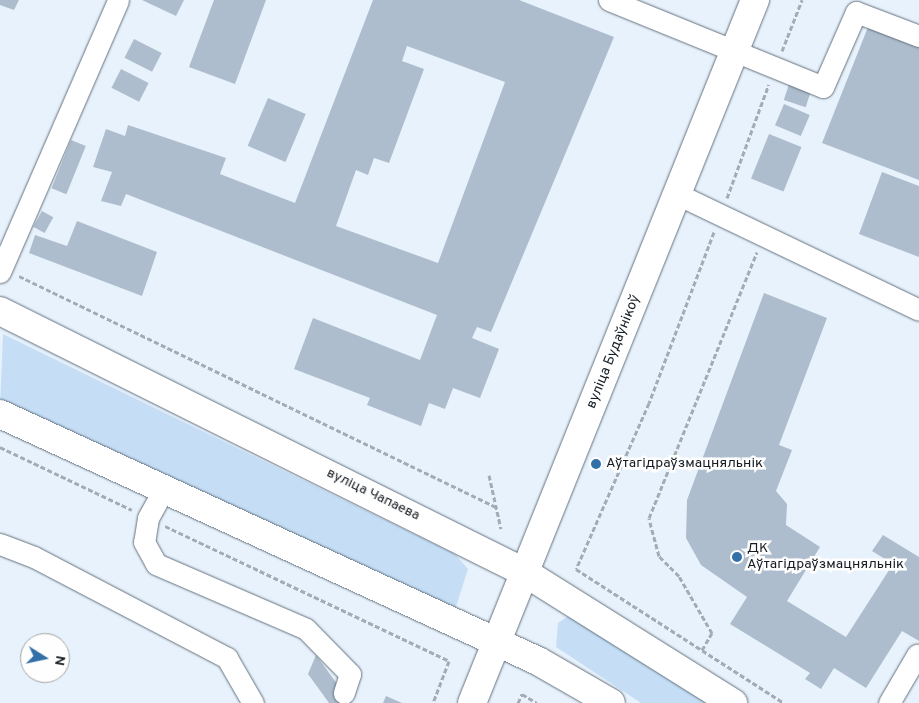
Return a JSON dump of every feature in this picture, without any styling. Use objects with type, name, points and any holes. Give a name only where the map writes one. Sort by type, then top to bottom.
[{"type":"main road","name":"вуліца Будаўнікоў","points":[[472,703],[755,0]]},
{"type":"main road","name":"вуліца Чапаева","points":[[0,310],[524,572],[733,703]]},
{"type":"main road","points":[[0,414],[461,629],[497,642],[611,703]]},
{"type":"lane","points":[[1,270],[118,0]]},
{"type":"lane","points":[[609,0],[652,8],[736,51],[823,87],[856,12],[919,36]]},
{"type":"lane","points":[[677,194],[722,212],[764,235],[919,310]]},
{"type":"lane","points":[[164,489],[148,518],[144,542],[156,564],[306,629],[350,674],[344,693]]},
{"type":"lane","points":[[0,544],[34,556],[227,658],[253,703]]},
{"type":"lane","points":[[889,703],[917,656]]},
{"type":"path","points":[[784,703],[576,568],[649,403],[802,0]]},
{"type":"path","points":[[702,650],[712,633],[679,576],[659,556],[649,518],[764,235]]},
{"type":"path","points":[[1,270],[498,508]]},
{"type":"path","points":[[0,447],[449,661],[433,703]]},
{"type":"path","points":[[489,475],[498,508],[501,529]]},
{"type":"path","points":[[518,703],[522,694],[537,703]]},
{"type":"shaded area","points":[[3,334],[455,554],[468,569],[455,610],[0,407]]},
{"type":"shaded area","points":[[571,614],[719,703],[641,703],[556,647],[558,623]]},
{"type":"building","points":[[0,0],[19,0],[14,10],[0,5]]},
{"type":"building","points":[[142,0],[184,0],[176,16]]},
{"type":"building","points":[[214,0],[266,0],[235,84],[189,67]]},
{"type":"building","points":[[373,0],[519,0],[614,37],[491,332],[477,327],[472,338],[499,349],[480,398],[453,388],[445,409],[429,403],[421,426],[367,405],[370,398],[294,369],[313,318],[420,360],[437,315],[126,194],[121,206],[101,201],[112,172],[93,167],[106,129],[125,136],[128,125],[226,158],[220,174],[295,203]],"holes":[[[407,46],[505,82],[438,263],[336,226],[356,170],[368,175],[374,158],[389,163],[424,69],[402,61]]]},
{"type":"building","points":[[870,22],[919,41],[919,180],[822,143]]},
{"type":"building","points":[[134,39],[162,53],[152,72],[124,58]]},
{"type":"building","points":[[121,69],[149,83],[139,102],[111,88]]},
{"type":"building","points":[[790,81],[812,88],[806,107],[784,100]]},
{"type":"building","points":[[268,98],[306,114],[285,162],[248,146]]},
{"type":"building","points":[[784,104],[810,115],[801,136],[775,125]]},
{"type":"building","points":[[769,134],[801,147],[783,192],[751,179]]},
{"type":"building","points":[[71,140],[86,146],[66,194],[52,188]]},
{"type":"building","points":[[882,172],[919,186],[919,257],[859,234]]},
{"type":"building","points":[[42,211],[53,217],[45,233],[33,227]]},
{"type":"building","points":[[77,221],[157,252],[142,296],[29,253],[35,235],[67,246]]},
{"type":"building","points":[[764,293],[827,318],[779,445],[792,450],[776,491],[787,504],[786,525],[820,547],[787,601],[846,637],[893,564],[872,551],[883,535],[919,557],[919,641],[902,631],[866,688],[834,668],[821,689],[805,679],[810,673],[730,624],[747,597],[701,565],[686,538],[687,500]]},
{"type":"building","points":[[316,655],[351,703],[329,703],[308,674]]},
{"type":"building","points":[[386,696],[402,703],[383,703]]},
{"type":"place","name":"Аўтагідраўзмацняльнік","points":[[596,464]]},
{"type":"place","name":"ДК Аўтагідраўзмацняльнік","points":[[737,557]]}]
